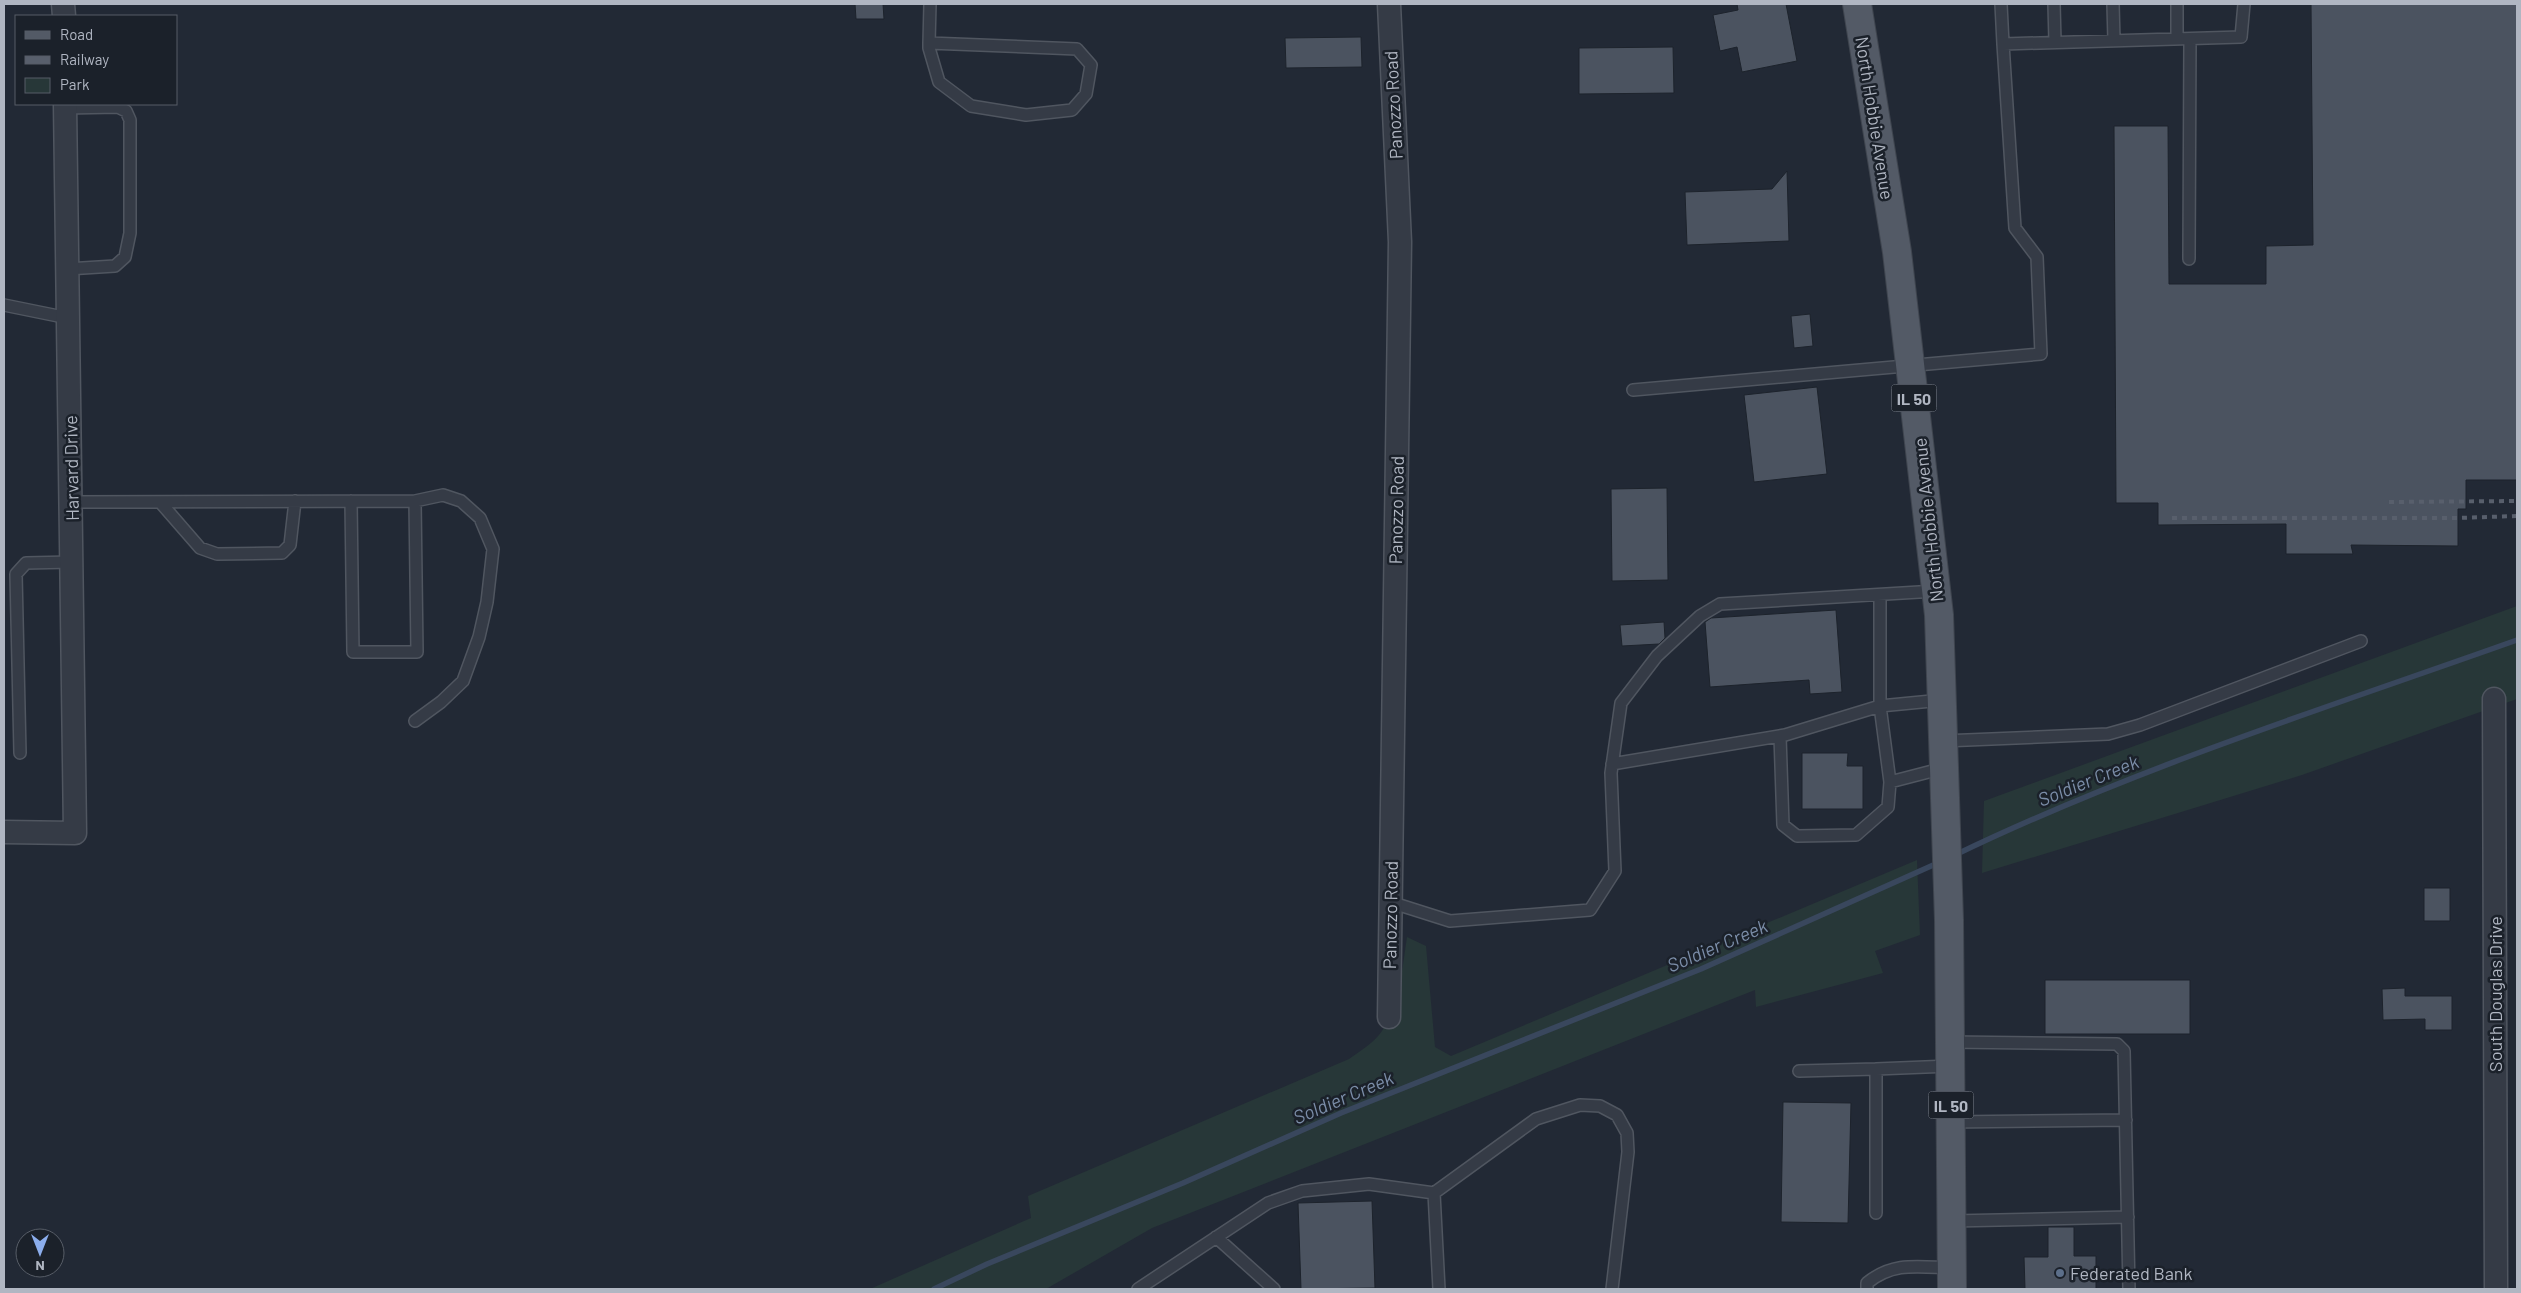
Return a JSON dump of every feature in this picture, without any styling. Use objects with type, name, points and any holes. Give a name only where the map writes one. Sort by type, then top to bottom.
[{"type":"main road","name":"North Hobbie Avenue","points":[[1859,8],[1897,252],[1936,591],[1942,700],[1949,920],[1950,1054]]},
{"type":"main road","name":"IL 50","points":[[1950,1054],[1952,1278]]},
{"type":"street","name":"Panozzo Road","points":[[1389,4],[1400,242],[1389,1017]]},
{"type":"street","name":"Harvard Drive","points":[[4,832],[75,833],[65,106]]},
{"type":"street","name":"South Douglas Drive","points":[[2494,699],[2496,1289]]},
{"type":"lane","points":[[929,42],[1077,49],[1090,65],[1086,94],[1072,110],[1026,115],[971,106],[939,82],[929,42],[930,4]]},
{"type":"lane","points":[[1633,390],[1911,367],[2041,354],[2037,257],[2014,228],[2001,4]]},
{"type":"lane","points":[[2054,4],[2055,42]]},
{"type":"lane","points":[[2113,4],[2114,40]]},
{"type":"lane","points":[[2176,39],[2177,4]]},
{"type":"lane","points":[[2002,44],[2240,37],[2244,4]]},
{"type":"lane","points":[[2189,260],[2190,39]]},
{"type":"lane","points":[[65,106],[118,107],[126,111],[130,120],[130,233],[126,256],[115,266],[68,269]]},
{"type":"lane","points":[[4,305],[68,318]]},
{"type":"lane","points":[[71,502],[415,501],[443,495],[461,501],[480,518],[493,549],[487,602],[481,628],[463,681],[441,702],[415,722]]},
{"type":"lane","points":[[351,500],[353,652],[417,652],[415,501]]},
{"type":"lane","points":[[160,502],[200,548],[217,554],[282,552],[290,545],[295,501]]},
{"type":"lane","points":[[20,753],[16,574],[26,563],[72,562]]},
{"type":"lane","points":[[1390,902],[1450,921],[1590,910],[1616,871],[1612,764],[1621,703],[1657,656],[1700,616],[1720,604],[1936,591]]},
{"type":"lane","points":[[1780,736],[1783,825],[1797,836],[1856,835],[1888,807],[1890,782],[1880,706],[1880,595]]},
{"type":"lane","points":[[1943,740],[2108,734],[2140,725],[2361,641]]},
{"type":"lane","points":[[1612,764],[1780,736],[1880,706],[1942,700]]},
{"type":"lane","points":[[1890,782],[1944,768]]},
{"type":"lane","points":[[1799,1071],[1876,1069],[1950,1054],[2117,1044],[2124,1051],[2129,1289]]},
{"type":"lane","points":[[1876,1069],[1876,1213]]},
{"type":"lane","points":[[1138,1289],[1268,1203],[1302,1191],[1369,1184],[1434,1193],[1536,1119],[1580,1105],[1600,1106],[1618,1115],[1627,1133],[1628,1152],[1612,1289]]},
{"type":"lane","points":[[1951,1122],[2126,1120]]},
{"type":"lane","points":[[1434,1193],[1439,1289]]},
{"type":"lane","points":[[1952,1221],[2128,1217]]},
{"type":"lane","points":[[1216,1237],[1274,1289]]},
{"type":"lane","points":[[1867,1289],[1867,1283],[1881,1272],[1896,1267],[1952,1278]]},
{"type":"green space","points":[[2517,606],[2517,699],[2302,775],[1982,873],[1984,801]]},
{"type":"green space","points":[[1917,860],[1920,935],[1875,951],[1883,973],[1756,1007],[1755,990],[1152,1228],[1046,1289],[870,1289],[1031,1218],[1028,1196],[1349,1059],[1375,1039],[1388,1020],[1397,997],[1407,937],[1426,946],[1435,1047],[1451,1056]]},
{"type":"building","points":[[855,4],[883,4],[884,19],[856,19]]},
{"type":"building","points":[[1737,4],[1786,4],[1797,61],[1742,72],[1737,47],[1720,51],[1713,15],[1738,10]]},
{"type":"building","points":[[2311,4],[2517,4],[2517,480],[2466,480],[2466,509],[2458,509],[2458,546],[2351,545],[2353,554],[2286,554],[2286,524],[2158,525],[2158,503],[2116,503],[2114,126],[2168,126],[2169,284],[2266,284],[2266,246],[2313,245]]},
{"type":"building","points":[[1361,37],[1362,67],[1286,68],[1285,38]]},
{"type":"building","points":[[1673,47],[1674,93],[1579,94],[1579,48]]},
{"type":"building","points":[[1787,171],[1789,241],[1687,245],[1685,192],[1772,189]]},
{"type":"building","points":[[1810,314],[1813,346],[1794,348],[1791,316]]},
{"type":"building","points":[[1817,387],[1827,474],[1754,482],[1744,395]]},
{"type":"building","points":[[1667,488],[1668,580],[1612,581],[1611,489]]},
{"type":"building","points":[[1836,610],[1842,692],[1810,694],[1809,680],[1710,687],[1705,622],[1711,618]]},
{"type":"building","points":[[1664,622],[1665,638],[1659,644],[1622,646],[1620,625]]},
{"type":"building","points":[[1802,753],[1848,753],[1847,766],[1863,766],[1863,809],[1802,809]]},
{"type":"building","points":[[2424,888],[2450,888],[2450,921],[2424,921]]},
{"type":"building","points":[[2045,980],[2190,980],[2190,1034],[2045,1034]]},
{"type":"building","points":[[2405,988],[2405,996],[2452,996],[2452,1030],[2425,1030],[2425,1019],[2383,1020],[2382,989]]},
{"type":"building","points":[[1783,1102],[1851,1103],[1848,1223],[1781,1222]]},
{"type":"building","points":[[1372,1201],[1375,1288],[1301,1289],[1298,1203]]},
{"type":"building","name":"Federated Bank","points":[[2048,1227],[2074,1227],[2074,1256],[2096,1256],[2096,1289],[2025,1289],[2024,1257],[2048,1257]]},
{"type":"waterway","name":"Soldier Creek","points":[[1955,855],[2092,794],[2162,766],[2517,640]]},
{"type":"waterway","name":"Soldier Creek","points":[[934,1289],[987,1264],[1183,1183],[1341,1113],[1701,969],[1940,862]]},
{"type":"railway","points":[[2389,502],[2517,501]]},
{"type":"railway","points":[[2172,518],[2458,518],[2517,516]]},
{"type":"place","name":"Federated Bank","points":[[2060,1273]]}]
